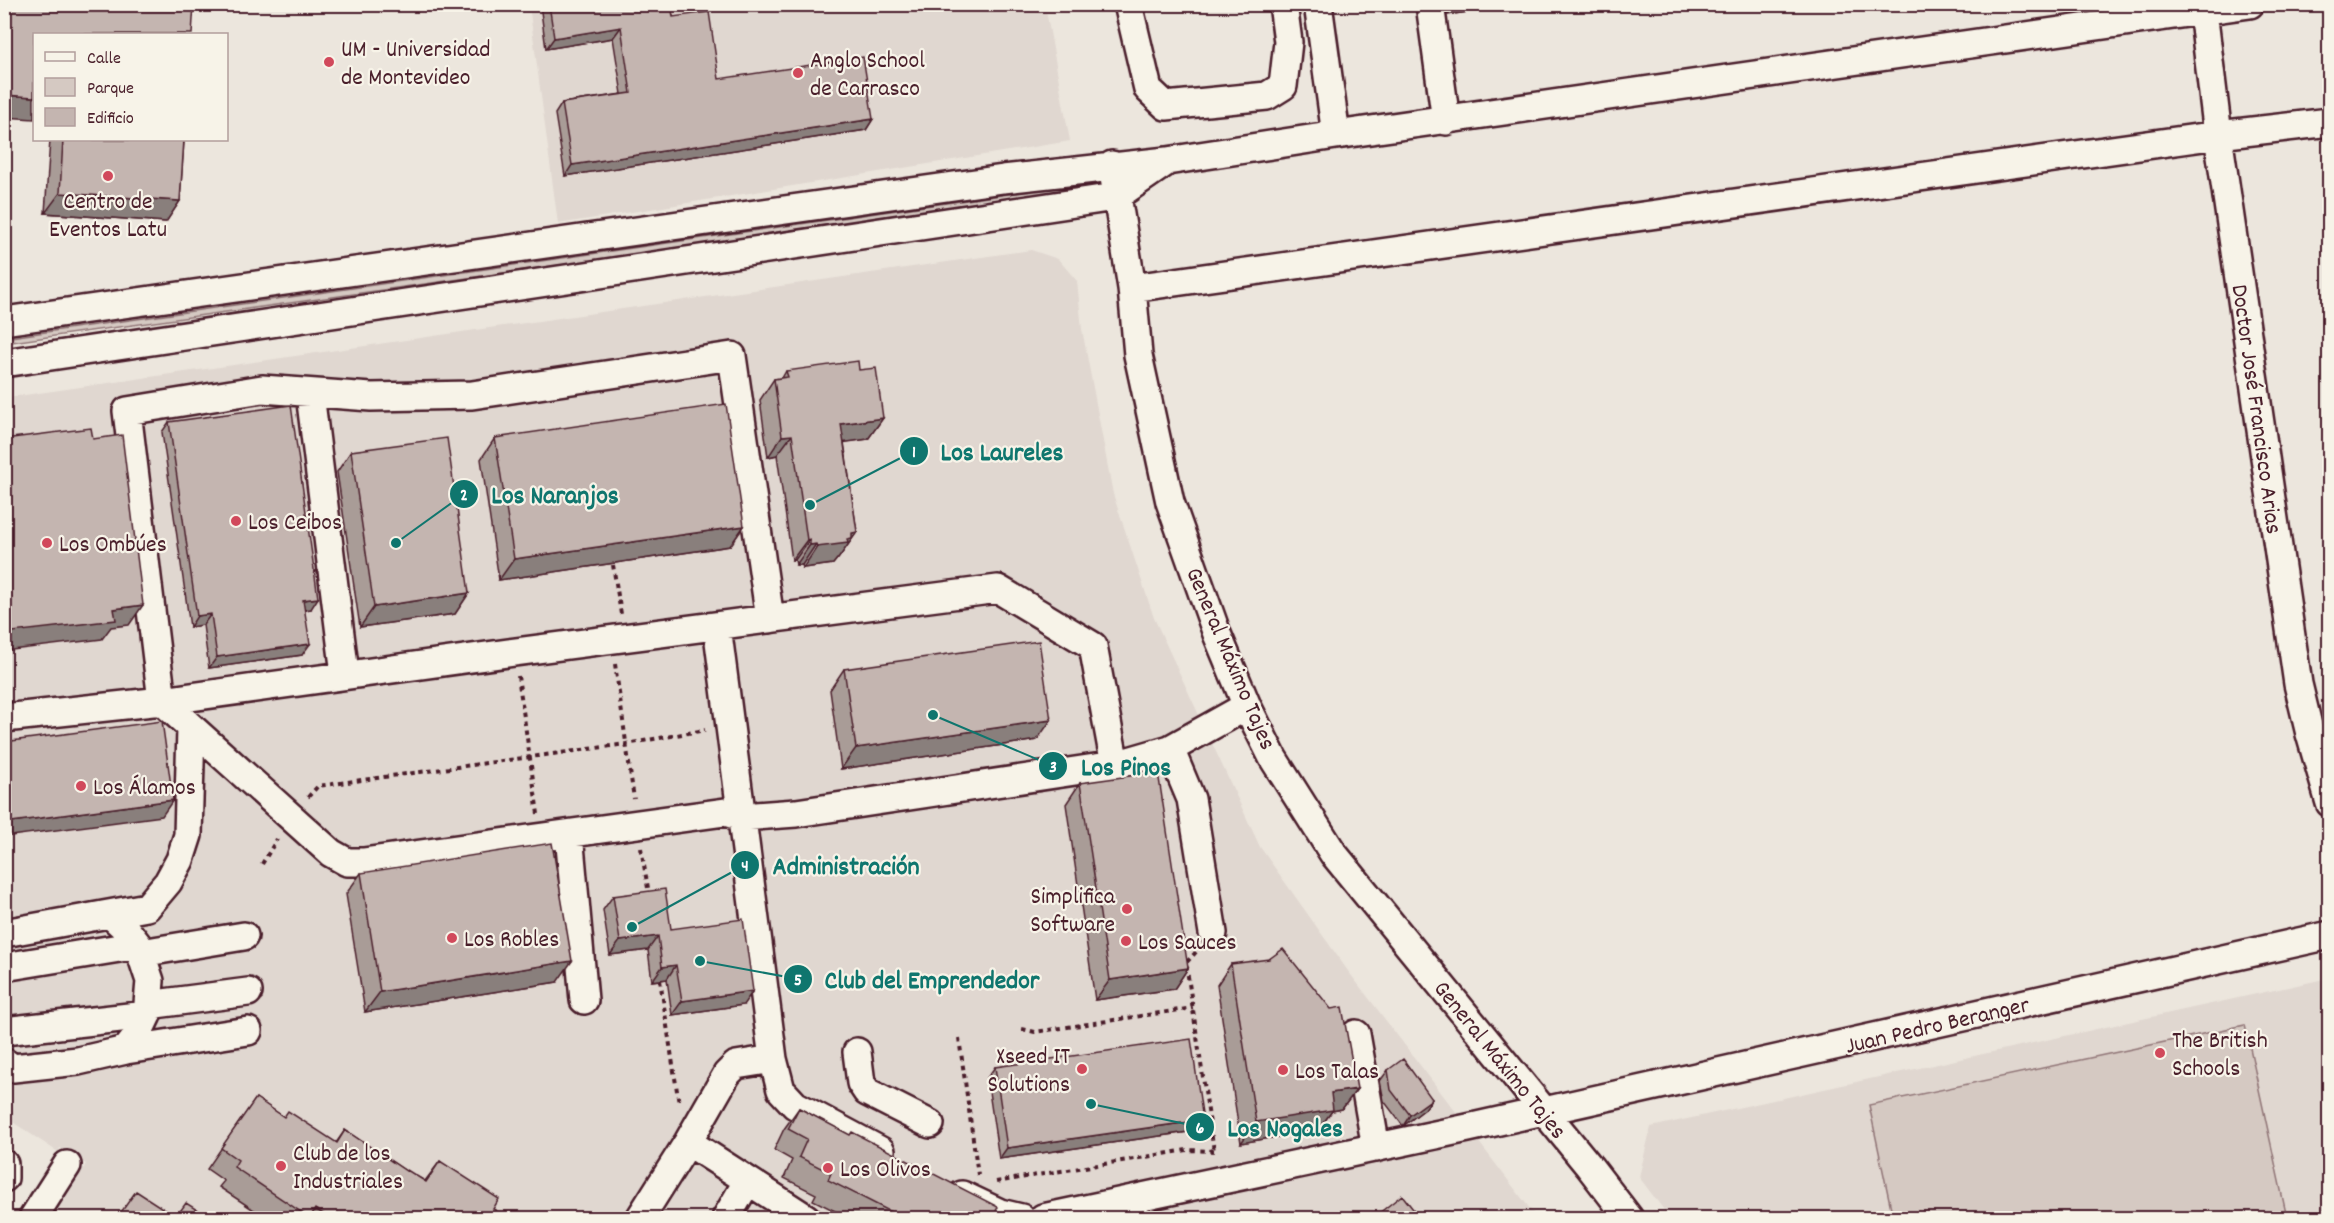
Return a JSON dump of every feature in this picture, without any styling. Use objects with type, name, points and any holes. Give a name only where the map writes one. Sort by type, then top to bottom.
[{"type":"street","points":[[1128,4],[1148,89],[1166,106],[1267,96],[1282,86],[1288,42],[1282,4]]},
{"type":"street","points":[[1318,4],[1336,135]]},
{"type":"street","points":[[1430,4],[1446,121]]},
{"type":"street","points":[[4,321],[955,185],[1112,165],[1167,161],[2250,4]]},
{"type":"street","name":"Doctor José Francisco Arias","points":[[2203,11],[2218,135],[2298,684],[2330,803]]},
{"type":"street","points":[[1132,288],[2218,135],[2330,122]]},
{"type":"street","points":[[4,363],[1115,197],[1167,161]]},
{"type":"street","name":"General Máximo Tajes","points":[[1112,165],[1115,197],[1132,288],[1138,355],[1170,502],[1217,634],[1247,706],[1273,758],[1333,853],[1544,1110],[1629,1218]]},
{"type":"street","points":[[770,619],[732,356],[472,395],[371,398],[262,389],[127,411],[162,701],[332,853],[347,862],[363,862],[725,812],[742,817],[796,813],[1115,765],[1170,749],[1247,706]]},
{"type":"street","points":[[310,393],[345,674]]},
{"type":"street","points":[[4,718],[162,701],[345,674],[998,589],[1093,646],[1115,765]]},
{"type":"street","points":[[717,626],[773,1059],[781,1090],[795,1105],[899,1161]]},
{"type":"street","points":[[4,933],[147,907],[168,882],[180,860],[188,835],[191,729]]},
{"type":"street","points":[[1170,749],[1191,799],[1214,933]]},
{"type":"street","points":[[569,834],[584,1000]]},
{"type":"street","points":[[111,915],[124,927],[139,949],[150,981],[148,1010],[137,1036],[126,1050]]},
{"type":"street","name":"Juan Pedro Beranger","points":[[1043,1218],[1663,1085],[2330,935]]},
{"type":"street","points":[[4,967],[244,936]]},
{"type":"street","points":[[4,1031],[148,1010],[248,992]]},
{"type":"street","points":[[4,1062],[13,1068],[78,1061],[126,1050],[248,1031]]},
{"type":"street","points":[[1356,1034],[1376,1148]]},
{"type":"street","points":[[856,1052],[861,1083],[867,1092],[930,1124]]},
{"type":"street","points":[[640,1218],[727,1074],[736,1065],[773,1059]]},
{"type":"street","points":[[688,1142],[806,1218]]},
{"type":"street","points":[[4,1164],[4,1178]]},
{"type":"street","points":[[33,1218],[67,1165]]},
{"type":"street","points":[[726,1218],[747,1182]]},
{"type":"street","points":[[940,1184],[976,1193],[1021,1218]]},
{"type":"path","points":[[613,564],[624,639],[614,661],[650,899]]},
{"type":"path","points":[[515,652],[541,838]]},
{"type":"path","points":[[262,864],[291,815],[318,786],[626,744],[730,726]]},
{"type":"path","points":[[1214,933],[1186,963],[1214,1151],[1222,1181]]},
{"type":"path","points":[[660,980],[681,1121],[688,1142]]},
{"type":"path","points":[[1022,1029],[1035,1032],[1193,1008]]},
{"type":"path","points":[[959,1038],[976,1193],[1187,1150],[1214,1151]]},
{"type":"shaded area","name":"Anglo School de Carrasco","points":[[529,5],[1045,5],[1070,141],[558,224]]},
{"type":"shaded area","points":[[1031,250],[1058,259],[1077,281],[1082,329],[1113,494],[1154,618],[1260,847],[1348,971],[1537,1218],[52,1218],[86,1164],[60,1148],[58,1152],[5,1117],[4,398]]},
{"type":"shaded area","name":"The British Schools","points":[[2329,978],[2329,1218],[1670,1218],[1639,1177],[1651,1127]]},
{"type":"green space","points":[[1093,182],[1098,185],[1094,190],[5,343],[4,338]]},
{"type":"green space","points":[[2245,1025],[2287,1218],[1893,1218],[1869,1105]]},
{"type":"building","name":"Centro de Eventos Latu","points":[[4,4],[194,4],[192,33],[33,33],[33,97],[4,95]]},
{"type":"building","points":[[549,4],[671,4],[673,17],[709,12],[719,79],[863,57],[873,119],[572,165],[562,103],[631,93],[621,27],[554,38]]},
{"type":"building","name":"Centro de Eventos Latu","points":[[63,141],[184,141],[180,201],[60,193]]},
{"type":"building","points":[[858,361],[859,370],[876,368],[883,418],[841,424],[857,532],[852,533],[852,538],[847,539],[848,543],[817,547],[816,544],[810,545],[810,539],[807,540],[792,435],[782,436],[774,379],[788,377],[786,371]]},
{"type":"building","points":[[726,404],[744,526],[514,559],[495,438]]},
{"type":"building","name":"Los Ceibos","points":[[291,405],[318,598],[303,600],[310,644],[217,657],[211,614],[197,616],[169,422]]},
{"type":"building","name":"Los Ombúes","points":[[91,428],[93,439],[122,435],[143,605],[114,609],[116,620],[4,633],[4,439]]},
{"type":"building","points":[[447,438],[469,593],[374,607],[351,451]]},
{"type":"building","points":[[1039,641],[1051,720],[856,748],[844,669]]},
{"type":"building","name":"Los Álamos","points":[[162,721],[173,800],[4,823],[4,742]]},
{"type":"building","name":"Los Sauces","points":[[1158,772],[1188,968],[1110,980],[1080,783]]},
{"type":"building","name":"Los Robles","points":[[552,843],[572,961],[380,992],[361,873]]},
{"type":"building","points":[[665,889],[671,929],[743,919],[753,991],[682,1001],[676,965],[662,967],[658,936],[620,941],[613,896]]},
{"type":"building","name":"Los Talas","points":[[1283,949],[1331,1009],[1342,1007],[1357,1089],[1331,1093],[1333,1110],[1256,1122],[1231,964],[1269,959]]},
{"type":"building","points":[[1191,1039],[1203,1120],[1007,1148],[995,1067]]},
{"type":"building","points":[[1403,1059],[1432,1099],[1410,1115],[1391,1090],[1388,1070]]},
{"type":"building","points":[[256,1098],[284,1117],[288,1111],[337,1143],[345,1130],[426,1182],[440,1161],[499,1199],[493,1209],[507,1218],[330,1218],[315,1209],[310,1218],[234,1167],[238,1160],[221,1148]]},
{"type":"building","points":[[799,1108],[850,1135],[852,1132],[998,1207],[994,1215],[999,1218],[903,1218],[828,1180],[831,1173],[799,1157],[807,1139],[788,1129]]},
{"type":"building","points":[[136,1191],[176,1217],[186,1203],[210,1218],[117,1218]]},
{"type":"building","points":[[1402,1195],[1420,1218],[1373,1218]]},
{"type":"place","name":"UM - Universidad de Montevideo","points":[[329,62]]},
{"type":"place","name":"Anglo School de Carrasco","points":[[798,73]]},
{"type":"place","name":"Centro de Eventos Latu","points":[[108,176]]},
{"type":"place","name":"Los Laureles","points":[[810,505]]},
{"type":"place","name":"Los Ceibos","points":[[236,521]]},
{"type":"place","name":"Los Ombúes","points":[[47,543]]},
{"type":"place","name":"Los Naranjos","points":[[396,543]]},
{"type":"place","name":"Los Pinos","points":[[933,715]]},
{"type":"place","name":"Los Álamos","points":[[81,786]]},
{"type":"place","name":"Simplifica Software","points":[[1127,909]]},
{"type":"place","name":"Administración","points":[[632,927]]},
{"type":"place","name":"Los Robles","points":[[452,938]]},
{"type":"place","name":"Los Sauces","points":[[1126,941]]},
{"type":"place","name":"Club del Emprendedor","points":[[700,961]]},
{"type":"place","name":"The British Schools","points":[[2160,1053]]},
{"type":"place","name":"Xseed IT Solutions","points":[[1082,1069]]},
{"type":"place","name":"Los Talas","points":[[1283,1070]]},
{"type":"place","name":"Los Nogales","points":[[1091,1104]]},
{"type":"place","name":"Club de los Industriales","points":[[281,1166]]},
{"type":"place","name":"Los Olivos","points":[[828,1168]]}]
